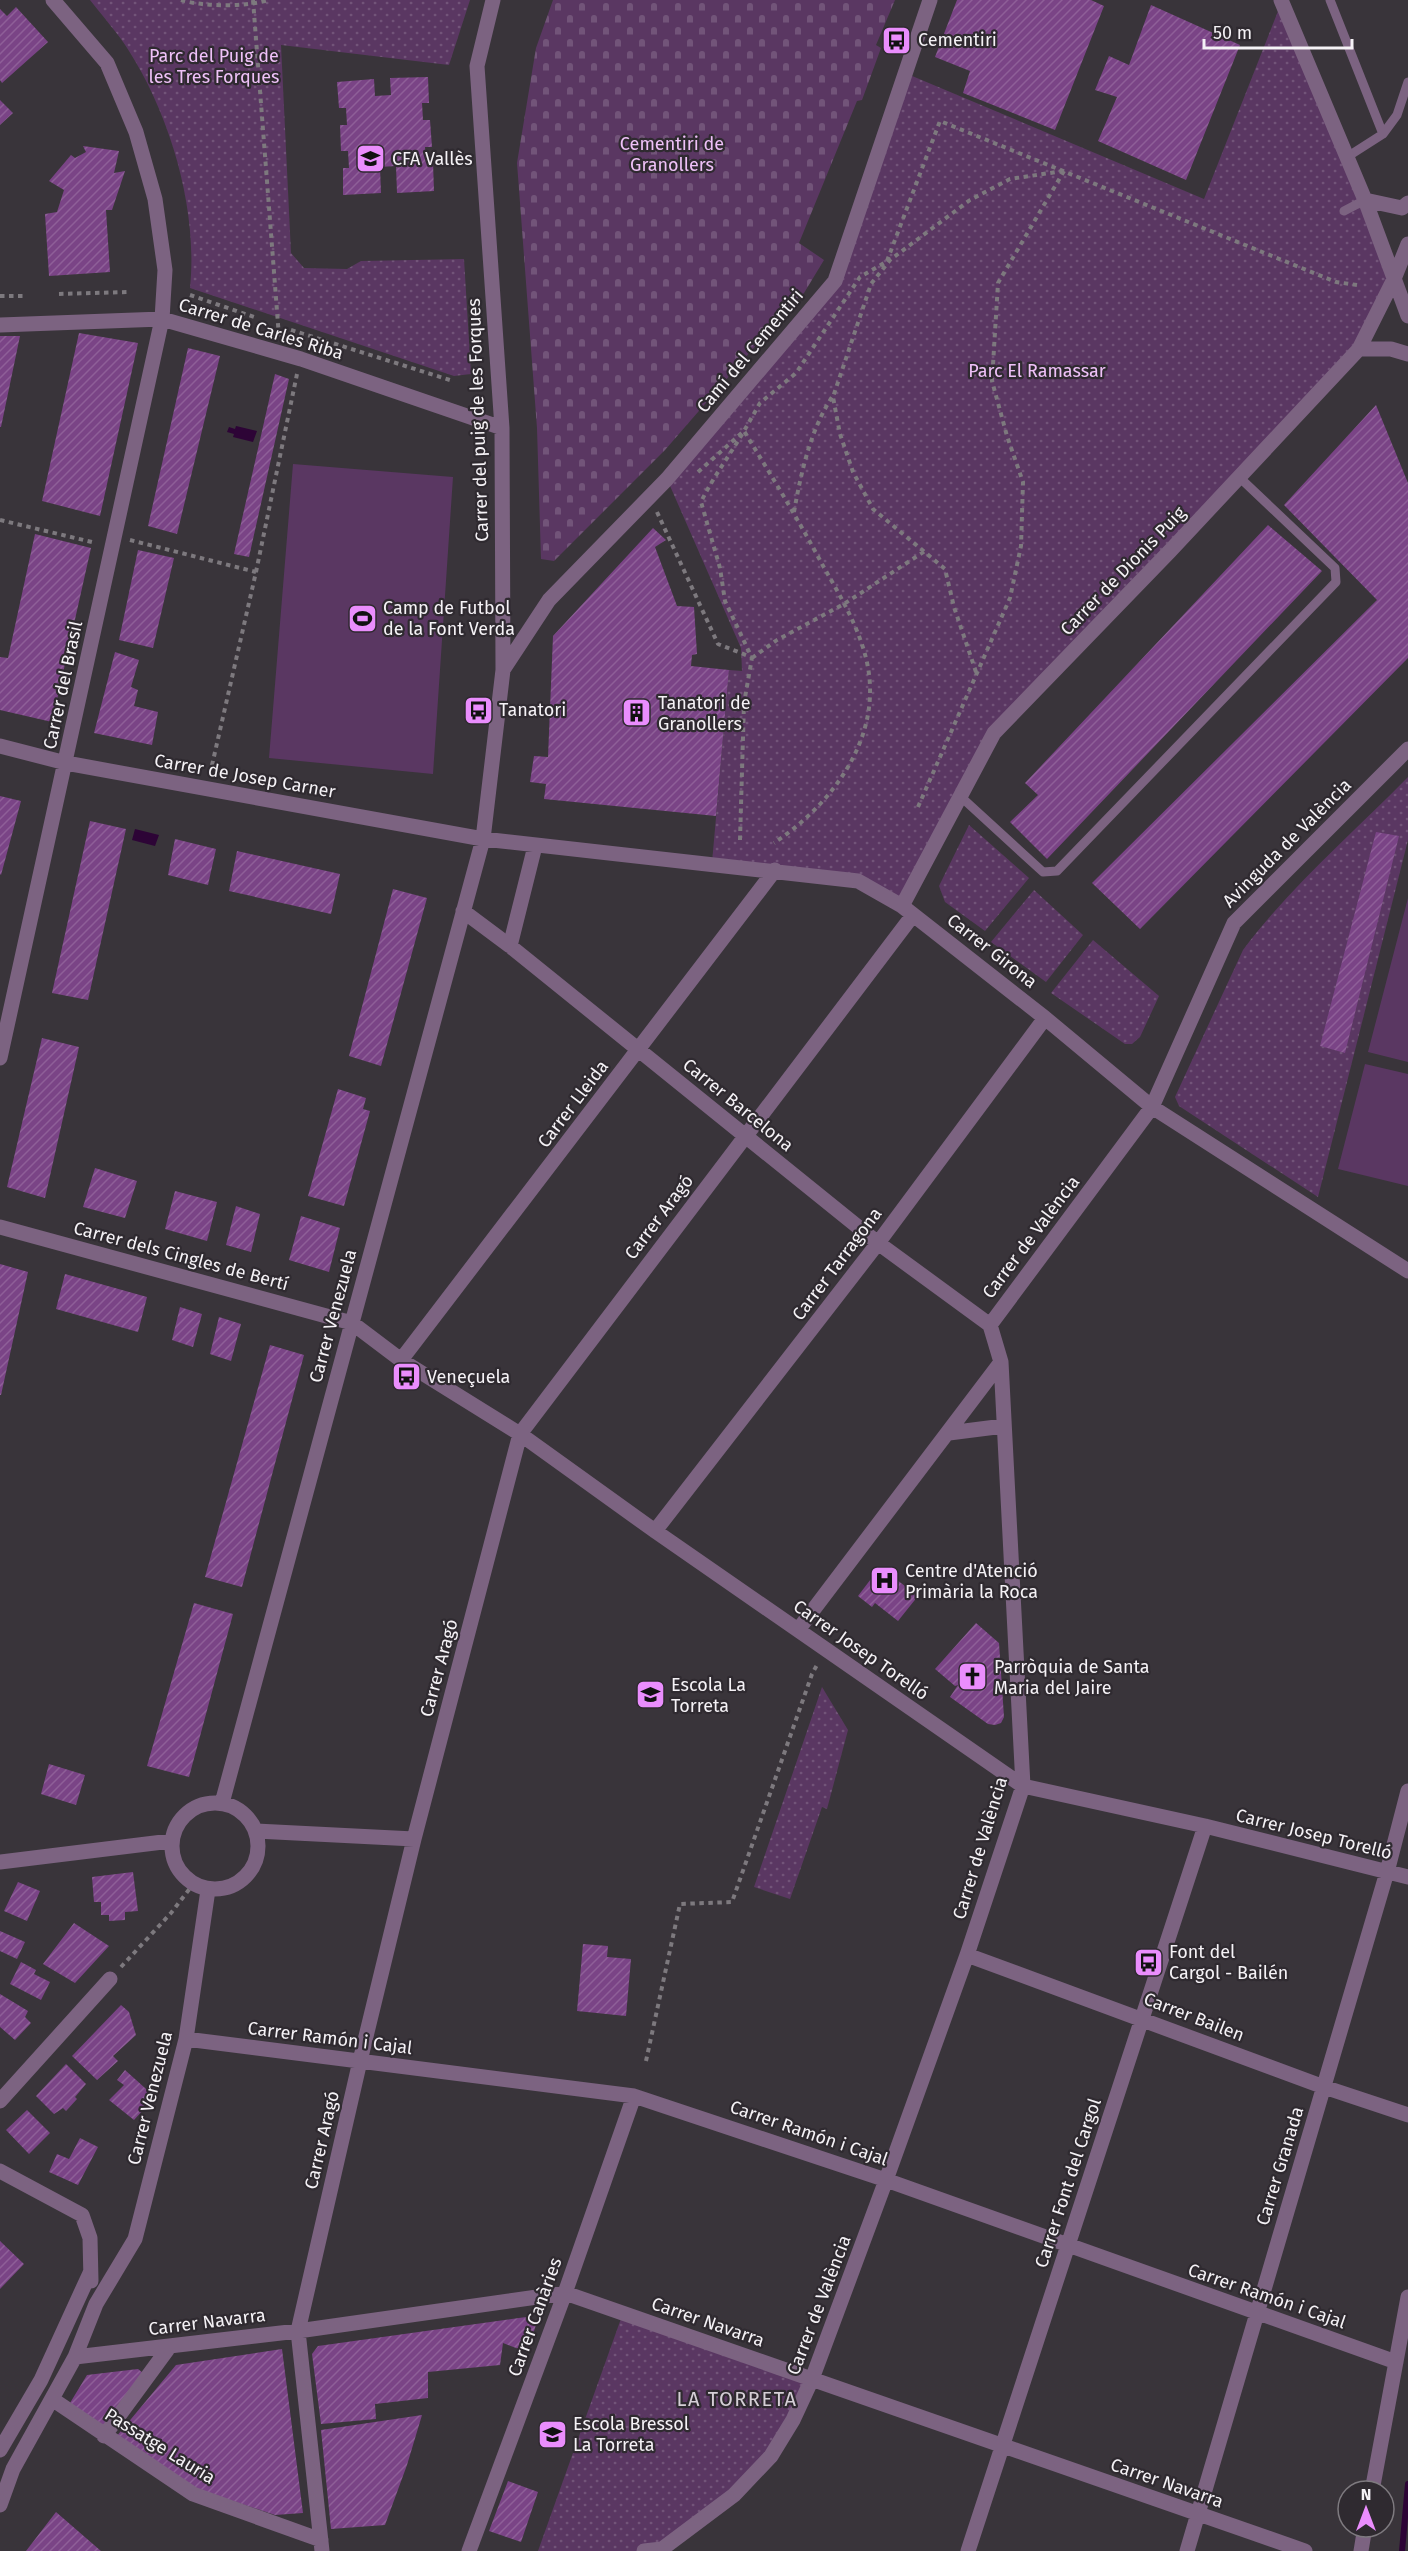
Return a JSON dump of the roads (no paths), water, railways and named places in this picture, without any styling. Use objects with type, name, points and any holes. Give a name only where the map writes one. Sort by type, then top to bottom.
[{"type":"street","name":"Carrer del Brasil","points":[[0,1058],[162,320],[165,270],[154,198],[136,132],[106,63],[53,0]]},
{"type":"street","name":"Carrer del puig de les Forques","points":[[483,839],[503,670],[502,428],[477,66],[493,0]]},
{"type":"street","name":"Camí del Cementiri","points":[[503,670],[549,600],[650,496],[835,281],[930,0]]},
{"type":"street","points":[[1281,0],[1365,200],[1408,316]]},
{"type":"street","points":[[1365,200],[1402,208],[1408,203]]},
{"type":"street","name":"Carrer de Dionis Puig","points":[[908,910],[960,796],[994,733],[1359,349],[1394,279],[1408,244]]},
{"type":"street","name":"Carrer de Carles Riba","points":[[0,325],[162,320],[300,359],[502,428]]},
{"type":"street","points":[[1359,349],[1391,349],[1408,354]]},
{"type":"street","name":"Carrer de Josep Carner","points":[[0,746],[66,763],[483,839]]},
{"type":"street","name":"Avinguda de València","points":[[1152,1107],[1234,923],[1408,749]]},
{"type":"street","name":"Carrer Girona","points":[[483,839],[858,881],[908,910],[1045,1017],[1152,1107],[1408,1271]]},
{"type":"street","name":"Carrer Venezuela","points":[[222,1803],[483,839]]},
{"type":"street","points":[[510,946],[535,846]]},
{"type":"street","name":"Carrer Lleida","points":[[401,1360],[775,870]]},
{"type":"street","name":"Carrer Aragó","points":[[321,2545],[298,2331],[414,1839],[520,1434],[744,1136],[908,910]]},
{"type":"street","name":"Carrer Barcelona","points":[[463,911],[639,1049],[878,1243],[990,1325]]},
{"type":"street","name":"Carrer Tarragona","points":[[655,1531],[878,1243],[1045,1017]]},
{"type":"street","name":"Carrer de València","points":[[644,2551],[665,2550],[734,2495],[771,2456],[793,2420],[812,2379],[967,1955],[1023,1786],[1001,1362],[990,1325],[1152,1107]]},
{"type":"street","name":"Carrer dels Cingles de Bertí","points":[[0,1227],[352,1323]]},
{"type":"street","name":"Carrer Josep Torelló","points":[[352,1323],[401,1360],[520,1434],[655,1531],[1023,1786],[1205,1826],[1408,1877]]},
{"type":"street","points":[[798,1630],[1001,1362]]},
{"type":"street","points":[[949,1433],[1005,1426]]},
{"type":"street","name":"Carrer Granada","points":[[1186,2551],[1387,1872],[1408,1791]]},
{"type":"street","points":[[222,1803],[237,1809],[250,1819],[256,1831],[258,1856],[253,1869],[242,1881],[229,1888],[201,1887],[182,1876],[174,1862],[171,1841],[178,1823],[187,1813],[201,1805],[222,1803]]},
{"type":"street","name":"Carrer Font del Cargol","points":[[968,2551],[1205,1826]]},
{"type":"street","points":[[256,1831],[414,1839]]},
{"type":"street","points":[[0,1862],[171,1841]]},
{"type":"street","name":"Carrer Venezuela","points":[[0,2505],[13,2469],[75,2357],[96,2304],[135,2239],[186,2039],[201,1887]]},
{"type":"street","name":"Carrer Bailen","points":[[967,1955],[1324,2087],[1408,2115]]},
{"type":"street","points":[[0,2101],[110,1979]]},
{"type":"street","name":"Carrer Ramón i Cajal","points":[[186,2039],[634,2096],[886,2180],[1256,2314],[1396,2362]]},
{"type":"street","name":"Carrer Canàries","points":[[469,2551],[565,2293],[634,2096]]},
{"type":"street","points":[[0,2171],[82,2215],[90,2238],[90,2273],[96,2304]]},
{"type":"street","points":[[0,2450],[41,2380],[90,2273]]},
{"type":"street","name":"Carrer Navarra","points":[[75,2357],[298,2331],[565,2293],[1305,2551]]},
{"type":"street","points":[[1374,2479],[1408,2297]]},
{"type":"street","points":[[104,2436],[170,2346]]},
{"type":"street","name":"Passatge Lauria","points":[[52,2399],[193,2494],[321,2545]]},
{"type":"lane","points":[[1330,0],[1383,134]]},
{"type":"lane","points":[[1347,157],[1383,134],[1397,115],[1408,82]]},
{"type":"lane","points":[[1344,212],[1365,200]]},
{"type":"lane","points":[[960,796],[1042,872],[1057,871],[1336,582],[1335,568],[1239,477]]},
{"type":"waterway","points":[[1402,2551],[1408,2484]]},
{"type":"place","name":"Cementiri","points":[[897,40]]},
{"type":"place","name":"CFA Vallès","points":[[371,159]]},
{"type":"place","name":"Camp de Futbol de la Font Verda","points":[[362,618]]},
{"type":"place","name":"Tanatori","points":[[478,710]]},
{"type":"place","name":"Tanatori de Granollers","points":[[637,713]]},
{"type":"place","name":"Veneçuela","points":[[406,1377]]},
{"type":"place","name":"Centre d'Atenció Primària la Roca","points":[[884,1581]]},
{"type":"place","name":"Parròquia de Santa Maria del Jaire","points":[[973,1677]]},
{"type":"place","name":"Escola La Torreta","points":[[650,1695]]},
{"type":"place","name":"Font del Cargol - Bailén","points":[[1148,1962]]},
{"type":"place","name":"Escola Bressol La Torreta","points":[[552,2434]]},
{"type":"district","name":"LA TORRETA","points":[[737,2399]]},
{"type":"park label","name":"Parc del Puig de les Tres Forques","points":[[214,66]]},
{"type":"park label","name":"Cementiri de Granollers","points":[[672,154]]},
{"type":"park label","name":"Parc El Ramassar","points":[[1037,371]]}]
